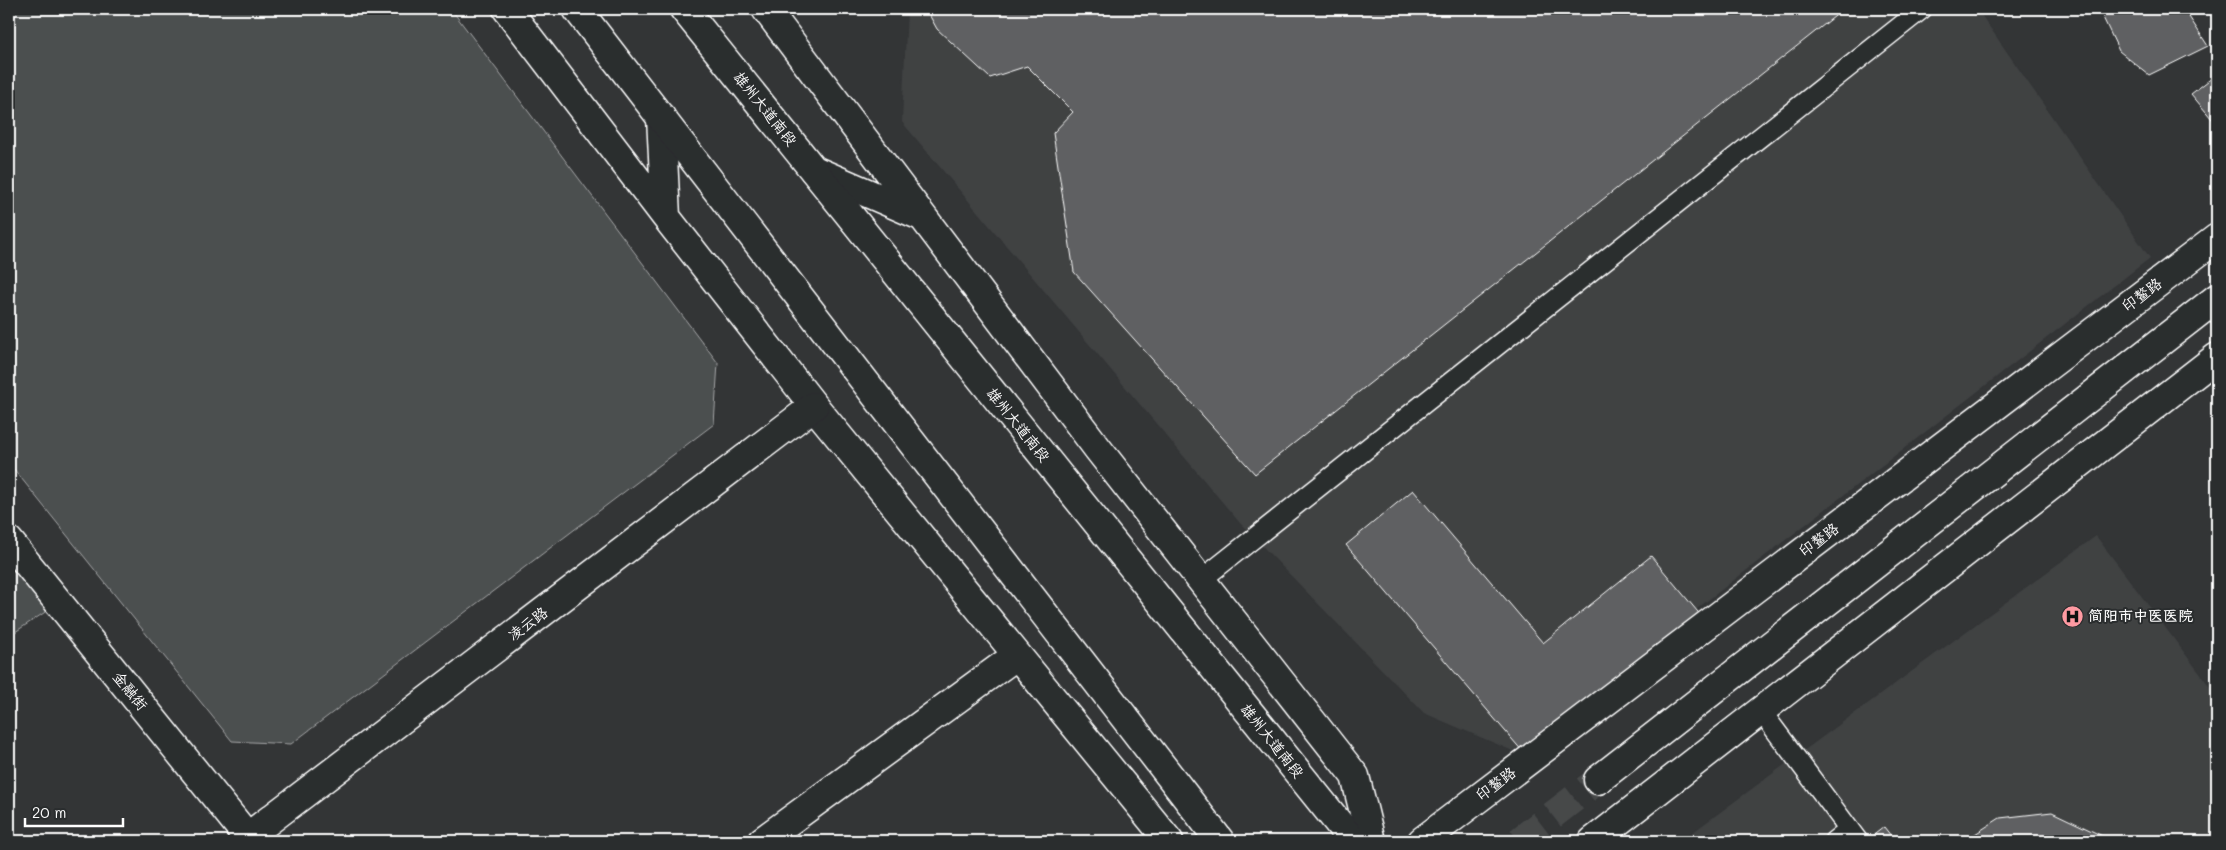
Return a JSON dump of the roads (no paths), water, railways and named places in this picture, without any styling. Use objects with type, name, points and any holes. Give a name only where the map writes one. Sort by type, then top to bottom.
[{"type":"main road","points":[[506,9],[814,406],[1169,841]]},
{"type":"main road","points":[[577,9],[1220,841]]},
{"type":"main road","name":"雄州大道南段","points":[[684,9],[1353,841]]},
{"type":"main road","points":[[766,9],[1098,450],[1354,776],[1371,841]]},
{"type":"main road","points":[[661,117],[666,217]]},
{"type":"main road","points":[[814,170],[924,218]]},
{"type":"main road","name":"印鳌路","points":[[1422,841],[2217,238]]},
{"type":"main road","points":[[1598,780],[2217,298]]},
{"type":"main road","points":[[1593,841],[2217,357]]},
{"type":"main road","name":"凌云路","points":[[247,840],[814,406]]},
{"type":"main road","name":"金融街","points":[[9,541],[247,840]]},
{"type":"main road","points":[[762,841],[1017,655]]},
{"type":"lane","points":[[1201,580],[1922,9]]},
{"type":"lane","points":[[1761,711],[1854,835],[1834,841]]},
{"type":"tunnel","points":[[1519,841],[1598,780]]},
{"type":"place","name":"简阳市中医医院","points":[[2072,616]]}]
